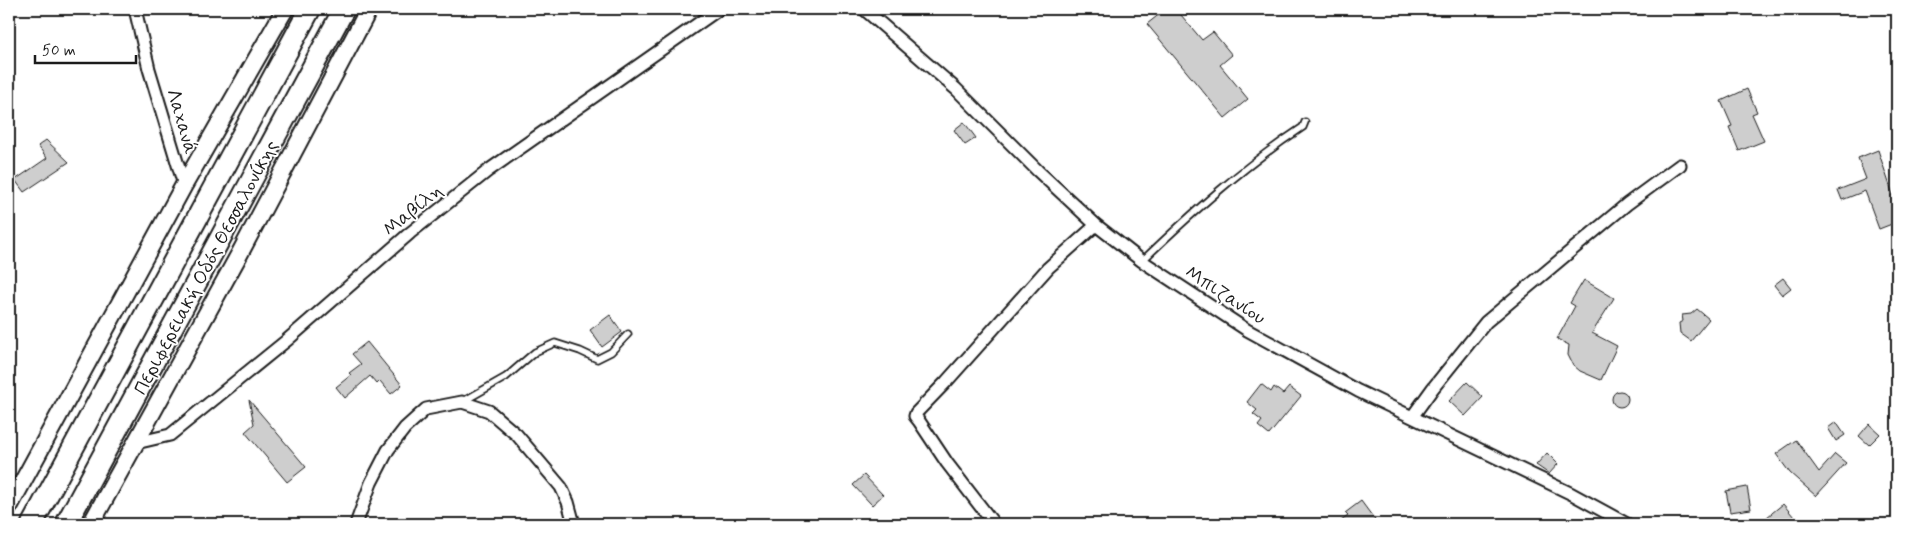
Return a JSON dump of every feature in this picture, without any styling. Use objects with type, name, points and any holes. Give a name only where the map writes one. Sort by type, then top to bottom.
[{"type":"highway","name":"Περιφερειακή Οδός Θεσσαλονίκης","points":[[32,524],[310,9]]},
{"type":"highway","name":"Περιφερειακή Οδός Θεσσαλονίκης","points":[[66,524],[344,9]]},
{"type":"street","name":"Λαχανά","points":[[135,9],[147,62],[184,184]]},
{"type":"street","points":[[9,507],[184,184],[285,9]]},
{"type":"street","points":[[91,524],[245,245],[369,9]]},
{"type":"street","name":"Μαβίλη","points":[[136,444],[170,435],[286,341],[410,233],[489,170],[719,9]]},
{"type":"street","name":"Μπιζανίου","points":[[864,9],[956,88],[1038,171],[1096,225],[1142,261],[1247,330],[1358,391],[1572,494],[1627,524]]},
{"type":"street","points":[[1412,418],[1433,388],[1486,322],[1627,204],[1680,165]]},
{"type":"street","points":[[994,524],[947,463],[919,421],[916,413],[1048,268],[1096,225]]},
{"type":"street","points":[[356,524],[388,450],[405,428],[426,409],[462,402],[489,411],[517,435],[561,488],[568,502],[574,524]]},
{"type":"lane","points":[[1142,261],[1234,179],[1274,146],[1303,127],[1306,122]]},
{"type":"lane","points":[[462,402],[506,377],[535,352],[555,343],[597,359],[611,352],[628,334]]},
{"type":"building","points":[[1166,9],[1176,9],[1202,40],[1213,32],[1232,55],[1220,65],[1248,99],[1225,118],[1147,24]]},
{"type":"building","points":[[1747,89],[1757,112],[1752,114],[1764,141],[1739,151],[1729,127],[1732,126],[1721,101]]},
{"type":"building","points":[[964,122],[976,138],[965,145],[954,130]]},
{"type":"building","points":[[46,140],[69,162],[24,192],[15,180],[47,158],[38,146]]},
{"type":"building","points":[[1878,150],[1897,207],[1897,222],[1879,229],[1865,191],[1842,200],[1838,190],[1866,179],[1858,158]]},
{"type":"building","points":[[1783,278],[1791,288],[1782,295],[1774,285]]},
{"type":"building","points":[[1584,280],[1614,298],[1592,333],[1617,346],[1601,380],[1580,371],[1573,365],[1568,355],[1569,345],[1557,339],[1575,306],[1570,303]]},
{"type":"building","points":[[1697,309],[1709,319],[1691,341],[1680,333],[1679,323],[1683,321],[1682,315],[1691,314]]},
{"type":"building","points":[[610,315],[622,332],[602,347],[590,330]]},
{"type":"building","points":[[367,342],[402,385],[391,394],[380,381],[377,384],[370,376],[345,398],[336,387],[351,375],[349,373],[361,364],[352,354]]},
{"type":"building","points":[[1467,382],[1483,397],[1465,416],[1449,401]]},
{"type":"building","points":[[1261,384],[1271,392],[1274,387],[1283,394],[1289,387],[1301,396],[1269,435],[1258,426],[1262,421],[1253,414],[1257,410],[1247,402]]},
{"type":"building","points":[[1620,391],[1626,393],[1628,399],[1626,405],[1620,407],[1614,405],[1612,399],[1614,393]]},
{"type":"building","points":[[249,400],[306,467],[287,482],[245,432],[254,424]]},
{"type":"building","points":[[1836,422],[1845,435],[1836,441],[1828,428]]},
{"type":"building","points":[[1869,424],[1880,434],[1869,445],[1859,436]]},
{"type":"building","points":[[1796,440],[1819,472],[1835,454],[1846,463],[1816,496],[1790,473],[1776,454]]},
{"type":"building","points":[[1547,453],[1558,464],[1549,474],[1536,465]]},
{"type":"building","points":[[864,475],[883,495],[872,505],[853,485]]},
{"type":"building","points":[[1747,487],[1751,509],[1730,512],[1726,491]]},
{"type":"building","points":[[1361,501],[1375,520],[1369,524],[1337,524],[1348,516],[1345,513]]},
{"type":"building","points":[[1783,504],[1800,524],[1773,524],[1767,517]]}]
